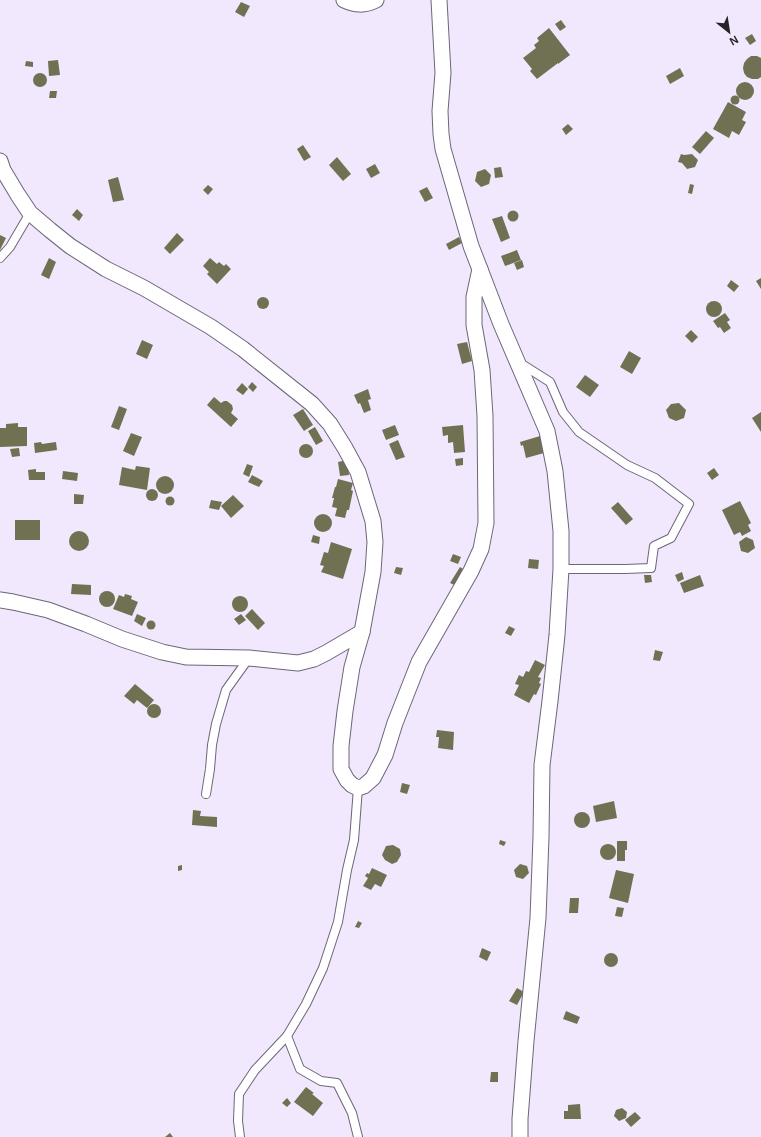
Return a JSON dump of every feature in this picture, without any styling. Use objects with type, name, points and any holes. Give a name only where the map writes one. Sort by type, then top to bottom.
[{"type":"street","points":[[344,0],[353,4],[363,4],[376,0]]},
{"type":"street","points":[[439,0],[443,73],[440,134],[443,149],[471,246],[546,431],[555,472],[561,531],[561,569],[556,643],[542,765],[538,918],[526,1041],[520,1137]]},
{"type":"street","points":[[0,161],[3,170],[30,213],[50,230],[70,246],[100,265],[144,288],[218,331],[243,349],[312,404],[330,424],[345,448],[358,472],[373,521],[375,542],[373,572],[362,632],[352,667],[341,746],[341,769],[352,786],[358,788],[364,786],[373,778],[385,756],[396,723],[420,662],[471,571],[481,549],[486,524],[485,416],[482,370],[474,325],[474,297],[480,269]]},
{"type":"street","points":[[0,600],[48,610],[122,639],[162,652],[186,657],[249,658],[298,662],[314,659],[362,632]]},
{"type":"lane","points":[[0,258],[10,247],[30,213]]},
{"type":"lane","points":[[517,362],[550,382],[563,412],[579,432],[627,465],[655,478],[689,504],[671,538],[654,546],[651,568],[561,569]]},
{"type":"lane","points":[[206,794],[216,724],[226,690],[249,658]]},
{"type":"lane","points":[[240,1137],[238,1121],[239,1094],[255,1070],[287,1036],[306,1004],[323,968],[338,922],[354,840],[358,788]]},
{"type":"lane","points":[[287,1036],[300,1069],[321,1081],[337,1083],[352,1114],[358,1137]]},
{"type":"building","points":[[241,2],[250,6],[244,17],[235,12]]},
{"type":"building","points":[[561,20],[566,27],[560,31],[555,24]]},
{"type":"building","points":[[549,28],[570,55],[537,79],[530,71],[532,69],[523,58],[536,48],[534,45],[539,41],[537,38]]},
{"type":"building","points":[[752,34],[756,41],[750,45],[745,38]]},
{"type":"building","points":[[751,56],[761,58],[761,77],[758,79],[747,77],[744,73],[744,63]]},
{"type":"building","points":[[58,60],[60,75],[49,76],[48,61]]},
{"type":"building","points":[[26,61],[33,62],[33,67],[25,66]]},
{"type":"building","points":[[680,68],[684,76],[670,84],[666,76]]},
{"type":"building","points":[[37,73],[43,73],[47,77],[47,83],[43,87],[37,87],[33,83],[33,77]]},
{"type":"building","points":[[745,82],[751,85],[754,91],[751,97],[745,100],[739,97],[736,91],[739,85]]},
{"type":"building","points":[[50,91],[57,91],[56,98],[49,98]]},
{"type":"building","points":[[735,95],[740,100],[735,105],[730,100]]},
{"type":"building","points":[[728,102],[746,112],[742,120],[746,122],[739,135],[732,131],[729,138],[713,129]]},
{"type":"building","points":[[568,124],[573,129],[566,135],[562,129]]},
{"type":"building","points":[[706,131],[714,138],[700,154],[692,147]]},
{"type":"building","points":[[303,145],[311,157],[304,161],[297,149]]},
{"type":"building","points":[[681,154],[692,154],[698,160],[695,167],[687,169],[682,163],[678,162]]},
{"type":"building","points":[[337,157],[351,174],[343,181],[329,165]]},
{"type":"building","points":[[375,164],[380,173],[371,178],[366,169]]},
{"type":"building","points":[[501,167],[503,177],[495,178],[494,168]]},
{"type":"building","points":[[485,169],[491,175],[489,184],[481,187],[475,181],[477,172]]},
{"type":"building","points":[[118,177],[124,200],[113,202],[108,180]]},
{"type":"building","points":[[690,184],[694,185],[692,194],[688,193]]},
{"type":"building","points":[[208,185],[213,189],[208,195],[203,190]]},
{"type":"building","points":[[427,187],[433,198],[425,202],[419,191]]},
{"type":"building","points":[[77,209],[83,215],[79,221],[72,215]]},
{"type":"building","points":[[513,210],[517,212],[519,216],[517,220],[513,222],[509,220],[507,216],[509,212]]},
{"type":"building","points":[[502,216],[510,238],[501,242],[492,219]]},
{"type":"building","points":[[177,233],[184,240],[170,254],[164,248]]},
{"type":"building","points":[[0,235],[6,238],[0,250]]},
{"type":"building","points":[[459,237],[462,243],[449,250],[446,244]]},
{"type":"building","points":[[517,250],[521,260],[505,266],[501,256]]},
{"type":"building","points":[[49,258],[56,262],[49,279],[41,275]]},
{"type":"building","points":[[210,258],[217,264],[219,262],[224,266],[226,264],[231,269],[217,284],[207,274],[209,272],[203,266]]},
{"type":"building","points":[[522,260],[524,267],[517,270],[514,263]]},
{"type":"building","points":[[761,278],[761,289],[756,281]]},
{"type":"building","points":[[731,280],[739,286],[734,292],[727,286]]},
{"type":"building","points":[[265,297],[268,298],[268,308],[261,309],[258,308],[257,301],[258,298]]},
{"type":"building","points":[[711,301],[717,301],[722,306],[720,315],[717,317],[711,317],[706,312],[706,306]]},
{"type":"building","points":[[725,313],[730,320],[727,322],[731,328],[724,333],[713,321]]},
{"type":"building","points":[[691,330],[698,337],[692,343],[685,336]]},
{"type":"building","points":[[142,340],[153,345],[147,359],[136,354]]},
{"type":"building","points":[[467,342],[472,361],[462,364],[457,344]]},
{"type":"building","points":[[629,351],[641,358],[632,374],[620,367]]},
{"type":"building","points":[[585,375],[599,385],[590,397],[576,387]]},
{"type":"building","points":[[252,382],[257,387],[253,392],[248,387]]},
{"type":"building","points":[[242,383],[248,389],[243,395],[236,390]]},
{"type":"building","points":[[368,389],[371,399],[368,400],[371,410],[364,413],[360,403],[358,404],[354,395]]},
{"type":"building","points":[[214,397],[221,403],[227,401],[232,405],[233,409],[231,413],[238,419],[231,427],[207,405]]},
{"type":"building","points":[[679,403],[686,410],[684,418],[676,421],[669,418],[666,410],[671,404]]},
{"type":"building","points":[[119,406],[127,409],[119,430],[111,427]]},
{"type":"building","points":[[303,409],[313,425],[304,431],[293,415]]},
{"type":"building","points":[[761,412],[761,432],[752,418]]},
{"type":"building","points":[[18,423],[18,427],[27,427],[27,446],[0,447],[0,428],[6,428],[6,424]]},
{"type":"building","points":[[395,425],[399,435],[386,440],[382,430]]},
{"type":"building","points":[[463,425],[465,452],[454,453],[453,442],[448,443],[448,435],[443,436],[442,427]]},
{"type":"building","points":[[315,427],[323,441],[316,445],[308,431]]},
{"type":"building","points":[[131,433],[142,437],[134,456],[123,451]]},
{"type":"building","points":[[540,436],[544,453],[526,458],[523,445],[521,446],[520,442]]},
{"type":"building","points":[[398,440],[405,457],[396,460],[389,444]]},
{"type":"building","points":[[41,442],[42,444],[56,442],[57,450],[35,453],[34,443]]},
{"type":"building","points":[[306,444],[311,446],[313,451],[311,456],[306,458],[301,456],[299,451],[301,446]]},
{"type":"building","points":[[19,448],[20,456],[12,457],[10,449]]},
{"type":"building","points":[[463,458],[463,465],[456,466],[455,459]]},
{"type":"building","points":[[347,460],[349,475],[340,476],[338,462]]},
{"type":"building","points":[[247,464],[253,466],[249,477],[243,474]]},
{"type":"building","points":[[136,466],[150,468],[147,490],[119,485],[122,467],[135,470]]},
{"type":"building","points":[[714,468],[719,475],[712,480],[707,473]]},
{"type":"building","points":[[36,469],[36,472],[45,472],[45,480],[29,480],[28,470]]},
{"type":"building","points":[[63,471],[78,473],[77,481],[62,479]]},
{"type":"building","points":[[252,475],[263,481],[259,487],[248,482]]},
{"type":"building","points":[[161,476],[169,476],[174,481],[172,492],[169,494],[161,494],[156,489],[156,481]]},
{"type":"building","points":[[338,479],[353,483],[349,510],[347,510],[345,518],[335,516],[337,508],[332,507],[334,498],[332,498]]},
{"type":"building","points":[[150,489],[154,489],[158,495],[154,501],[150,501],[146,497],[146,493]]},
{"type":"building","points":[[74,494],[84,495],[83,504],[74,504]]},
{"type":"building","points":[[233,495],[244,506],[231,518],[221,506]]},
{"type":"building","points":[[170,496],[175,501],[170,506],[165,501]]},
{"type":"building","points":[[211,500],[222,502],[219,510],[209,508]]},
{"type":"building","points":[[740,501],[751,523],[748,525],[751,531],[742,536],[740,532],[734,535],[722,510]]},
{"type":"building","points":[[618,502],[633,519],[626,525],[611,508]]},
{"type":"building","points":[[323,514],[329,517],[332,523],[329,529],[323,532],[317,529],[314,523],[317,517]]},
{"type":"building","points":[[15,520],[40,520],[40,540],[15,540]]},
{"type":"building","points":[[79,531],[86,534],[89,541],[86,548],[79,551],[72,548],[69,541],[72,534]]},
{"type":"building","points":[[313,535],[320,537],[319,544],[311,542]]},
{"type":"building","points":[[746,537],[753,540],[755,548],[748,553],[741,551],[739,542]]},
{"type":"building","points":[[331,542],[352,549],[343,579],[321,572],[324,566],[320,565],[324,552],[328,553]]},
{"type":"building","points":[[453,554],[461,557],[458,564],[450,561]]},
{"type":"building","points":[[529,559],[539,560],[538,569],[528,568]]},
{"type":"building","points":[[396,567],[403,568],[401,575],[394,573]]},
{"type":"building","points":[[460,567],[468,572],[459,587],[450,583]]},
{"type":"building","points":[[682,572],[684,579],[678,582],[675,575]]},
{"type":"building","points":[[644,575],[651,575],[652,582],[645,583]]},
{"type":"building","points":[[700,575],[704,586],[684,593],[680,583]]},
{"type":"building","points":[[72,584],[91,585],[91,595],[71,594]]},
{"type":"building","points":[[104,591],[110,591],[115,596],[113,605],[110,607],[104,607],[99,602],[99,596]]},
{"type":"building","points":[[125,594],[132,596],[131,599],[138,602],[132,616],[113,609],[119,595],[124,597]]},
{"type":"building","points":[[240,596],[246,598],[248,604],[246,610],[240,612],[234,610],[232,604],[234,598]]},
{"type":"building","points":[[252,609],[265,623],[258,630],[245,616]]},
{"type":"building","points":[[137,614],[146,618],[142,626],[134,621]]},
{"type":"building","points":[[241,614],[246,620],[239,625],[234,619]]},
{"type":"building","points":[[149,621],[153,621],[155,625],[153,629],[149,629],[147,627],[147,623]]},
{"type":"building","points":[[509,626],[515,629],[511,636],[505,633]]},
{"type":"building","points":[[655,650],[663,652],[660,661],[653,660]]},
{"type":"building","points":[[535,660],[545,665],[538,677],[541,678],[539,683],[541,684],[536,695],[534,694],[529,703],[514,695],[519,685],[515,684],[519,675],[523,677],[526,671],[529,672]]},
{"type":"building","points":[[135,684],[154,700],[147,708],[137,700],[134,704],[124,696]]},
{"type":"building","points":[[154,704],[159,706],[161,711],[159,716],[154,718],[149,716],[147,711],[149,706]]},
{"type":"building","points":[[437,730],[454,732],[453,750],[438,748],[439,737],[436,737]]},
{"type":"building","points":[[402,783],[410,785],[407,794],[400,792]]},
{"type":"building","points":[[614,801],[617,818],[596,822],[593,806]]},
{"type":"building","points":[[193,810],[201,811],[200,816],[217,817],[217,827],[192,825]]},
{"type":"building","points":[[582,812],[588,814],[590,820],[588,826],[582,828],[576,826],[574,820],[576,814]]},
{"type":"building","points":[[500,840],[506,842],[504,846],[499,844]]},
{"type":"building","points":[[617,841],[627,841],[625,861],[617,861]]},
{"type":"building","points":[[608,844],[615,849],[616,852],[611,859],[608,860],[601,855],[600,852],[605,845]]},
{"type":"building","points":[[393,845],[400,849],[401,855],[397,862],[392,864],[385,860],[382,855],[386,846]]},
{"type":"building","points":[[520,864],[527,866],[529,873],[523,879],[516,877],[514,870]]},
{"type":"building","points":[[182,865],[182,870],[178,871],[178,866]]},
{"type":"building","points":[[372,868],[387,875],[381,887],[375,884],[371,890],[363,886],[368,878],[365,876],[367,873],[369,874]]},
{"type":"building","points":[[616,870],[634,874],[628,903],[609,898]]},
{"type":"building","points":[[570,898],[579,898],[578,913],[569,913]]},
{"type":"building","points":[[617,907],[624,908],[622,917],[615,916]]},
{"type":"building","points":[[358,921],[362,923],[359,928],[355,927]]},
{"type":"building","points":[[482,948],[491,952],[487,961],[479,957]]},
{"type":"building","points":[[611,953],[616,955],[618,960],[616,965],[611,967],[606,965],[604,960],[606,955]]},
{"type":"building","points":[[517,988],[524,992],[517,1005],[509,1001]]},
{"type":"building","points":[[566,1011],[580,1017],[577,1024],[563,1019]]},
{"type":"building","points":[[491,1072],[498,1072],[498,1082],[490,1082]]},
{"type":"building","points":[[306,1087],[323,1103],[313,1116],[294,1102]]},
{"type":"building","points":[[287,1098],[291,1103],[287,1107],[282,1103]]},
{"type":"building","points":[[580,1104],[581,1119],[564,1119],[564,1111],[568,1111],[568,1105]]},
{"type":"building","points":[[622,1108],[627,1112],[626,1118],[619,1121],[614,1116],[616,1110]]},
{"type":"building","points":[[635,1112],[641,1118],[631,1127],[625,1120]]},
{"type":"building","points":[[170,1133],[173,1137],[165,1137]]}]
